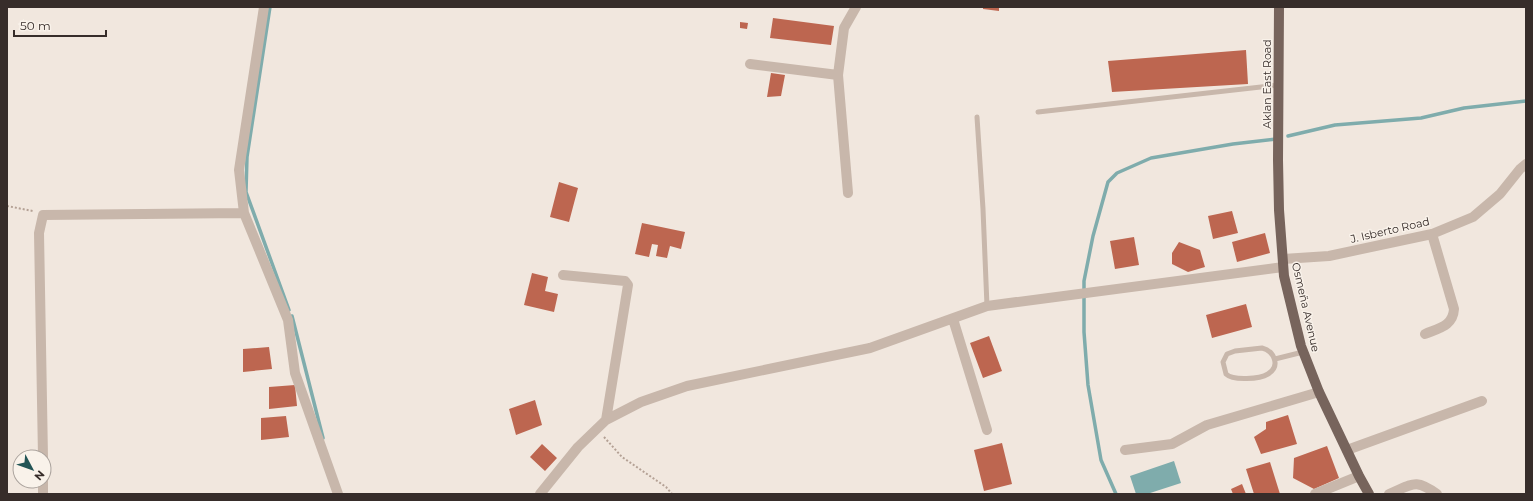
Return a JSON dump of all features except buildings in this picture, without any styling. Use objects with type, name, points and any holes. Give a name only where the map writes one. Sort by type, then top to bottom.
[{"type":"main road","name":"Aklan East Road","points":[[1278,160],[1279,7]]},
{"type":"main road","name":"Osmeña Avenue","points":[[1278,160],[1283,263],[1303,352],[1319,392],[1358,476],[1369,494]]},
{"type":"street","points":[[264,7],[239,170],[244,213],[288,320],[295,373],[338,494]]},
{"type":"street","points":[[848,193],[838,74],[844,28],[856,7]]},
{"type":"street","points":[[750,64],[838,74]]},
{"type":"street","name":"J. Isberto Road","points":[[540,494],[578,447],[606,420],[641,402],[687,386],[870,348],[986,306],[1329,256],[1432,234],[1473,217],[1500,194],[1526,164]]},
{"type":"street","points":[[43,449],[39,233],[43,215],[244,213]]},
{"type":"street","points":[[1425,334],[1449,324],[1454,316],[1454,309],[1432,234]]},
{"type":"street","points":[[563,275],[625,281],[628,286],[606,420]]},
{"type":"street","points":[[953,319],[987,430]]},
{"type":"street","points":[[1125,450],[1172,444],[1207,425],[1319,392]]},
{"type":"street","points":[[1347,450],[1482,401]]},
{"type":"street","points":[[1315,494],[1358,476]]},
{"type":"street","points":[[1389,494],[1415,484],[1424,484],[1437,494]]},
{"type":"lane","points":[[1038,112],[1279,85]]},
{"type":"lane","points":[[977,117],[983,209],[986,306]]},
{"type":"lane","points":[[1262,348],[1270,351],[1275,359],[1273,368],[1267,374],[1236,379],[1226,374],[1223,362],[1227,354],[1230,352],[1262,348]]},
{"type":"lane","points":[[1275,359],[1303,352]]},
{"type":"path","points":[[7,206],[29,209],[43,215]]},
{"type":"path","points":[[597,428],[622,457],[666,487],[672,494]]},
{"type":"water","points":[[1174,461],[1181,483],[1147,494],[1136,494],[1130,476]]},
{"type":"waterway","points":[[270,7],[247,157],[246,192],[289,310]]},
{"type":"waterway","points":[[1288,136],[1335,125],[1421,118],[1464,108],[1526,101]]},
{"type":"waterway","points":[[1116,494],[1101,460],[1088,385],[1084,332],[1084,281],[1093,236],[1108,182],[1117,173],[1151,158],[1233,144],[1276,139]]},
{"type":"waterway","points":[[292,316],[323,438]]}]
